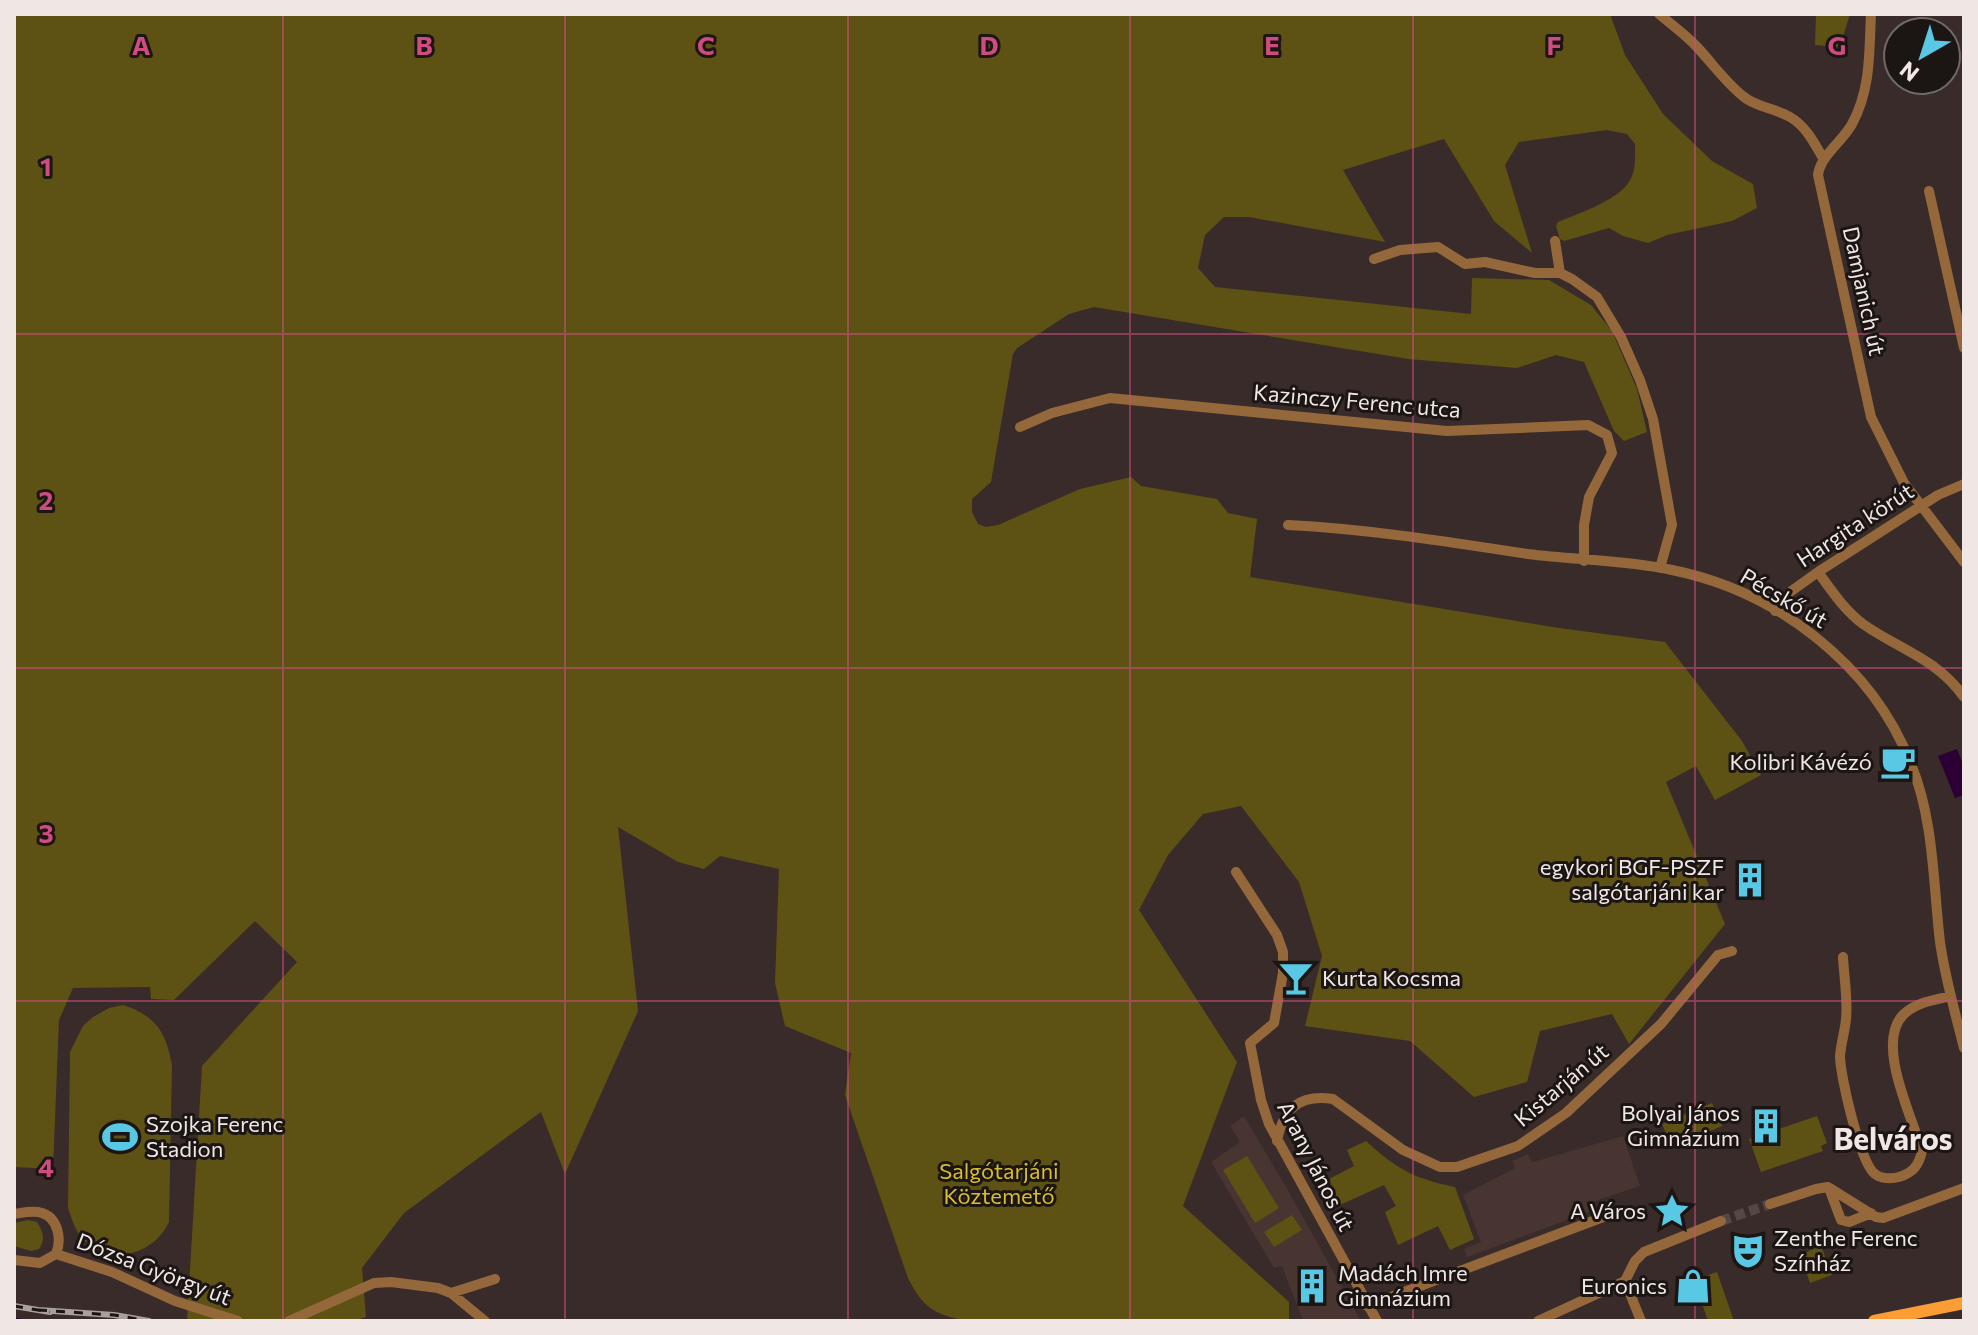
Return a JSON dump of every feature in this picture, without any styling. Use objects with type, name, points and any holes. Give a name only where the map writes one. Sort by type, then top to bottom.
[{"type":"main road","points":[[1874,1321],[1964,1303]]},
{"type":"street","points":[[1659,14],[1697,46],[1724,79],[1745,98],[1797,122],[1824,160],[1848,131],[1865,94],[1871,14]]},
{"type":"street","name":"Damjanich út","points":[[1824,160],[1818,175],[1867,403],[1892,463],[1920,507],[1964,562]]},
{"type":"street","points":[[1929,191],[1964,348]]},
{"type":"street","points":[[1555,241],[1560,273]]},
{"type":"street","points":[[1374,259],[1400,250],[1429,246],[1445,250],[1465,264],[1485,262],[1535,273],[1560,273],[1584,286],[1606,309],[1646,397],[1670,507],[1672,525],[1660,568]]},
{"type":"street","name":"Kazinczy Ferenc utca","points":[[1020,427],[1052,413],[1110,398],[1447,431],[1588,425],[1607,435],[1612,453],[1589,497],[1584,525],[1584,561]]},
{"type":"street","name":"Hargita körút","points":[[1775,611],[1790,592],[1818,572],[1920,507],[1964,484]]},
{"type":"street","name":"Pécskő út","points":[[1288,525],[1660,568],[1718,583],[1747,595],[1835,653],[1859,675],[1882,706],[1917,779],[1929,833],[1940,939],[1964,1048]]},
{"type":"street","points":[[1818,572],[1853,615],[1934,665],[1964,697]]},
{"type":"street","name":"Arany János út","points":[[1236,872],[1277,935],[1283,952],[1283,973],[1274,1023],[1250,1043],[1265,1112],[1277,1141],[1377,1321]]},
{"type":"street","name":"Kistarján út","points":[[1265,1112],[1273,1115],[1290,1109],[1300,1101],[1321,1097],[1333,1099],[1403,1150],[1440,1167],[1457,1167],[1518,1146],[1566,1113],[1661,1024],[1718,955],[1732,951]]},
{"type":"street","points":[[1843,957],[1846,1017],[1841,1065],[1850,1112],[1863,1155],[1873,1173],[1882,1177],[1895,1178],[1911,1173],[1919,1163],[1922,1151],[1898,1080],[1893,1049],[1895,1029],[1902,1016],[1914,1007],[1951,996]]},
{"type":"street","points":[[1277,1141],[1282,1121],[1290,1109]]},
{"type":"street","points":[[1770,1204],[1816,1189],[1829,1188],[1883,1218],[1964,1188]]},
{"type":"street","points":[[1829,1188],[1841,1220],[1851,1222],[1871,1213]]},
{"type":"street","points":[[14,1214],[38,1212],[51,1218],[59,1233],[56,1254],[40,1263],[14,1260]]},
{"type":"street","points":[[1367,1306],[1606,1216]]},
{"type":"street","points":[[1538,1321],[1625,1281],[1635,1261],[1644,1252],[1721,1221]]},
{"type":"street","name":"Dózsa György út","points":[[56,1254],[112,1272],[175,1301],[238,1321]]},
{"type":"street","points":[[451,1293],[495,1279]]},
{"type":"street","points":[[1625,1281],[1641,1321]]},
{"type":"street","points":[[289,1321],[374,1283],[423,1284],[451,1293],[485,1321]]},
{"type":"shaded area","points":[[1957,749],[1964,767],[1964,795],[1955,798],[1938,756]]},
{"type":"shaded area","points":[[1244,1116],[1361,1321],[1303,1321],[1282,1266],[1274,1268],[1211,1162],[1240,1142],[1230,1126]]},
{"type":"shaded area","points":[[1623,1136],[1640,1186],[1592,1202],[1594,1210],[1467,1257],[1464,1249],[1481,1242],[1463,1195],[1515,1168],[1512,1161],[1528,1154],[1532,1162]]},
{"type":"green space","name":"Salgótarjáni Köztemető","points":[[14,14],[1610,14],[1625,55],[1663,114],[1712,161],[1753,184],[1757,208],[1732,221],[1667,235],[1648,243],[1623,236],[1609,228],[1564,241],[1560,239],[1556,226],[1558,222],[1611,198],[1627,184],[1634,169],[1635,144],[1627,134],[1607,130],[1519,142],[1505,165],[1532,253],[1494,221],[1444,139],[1343,170],[1385,242],[1249,217],[1224,217],[1205,235],[1198,268],[1215,287],[1471,314],[1472,278],[1549,280],[1591,305],[1612,331],[1637,389],[1647,432],[1624,441],[1614,431],[1584,362],[1556,355],[1517,368],[1408,359],[1094,307],[1069,314],[1017,348],[1013,354],[991,482],[972,499],[972,512],[978,524],[986,527],[998,525],[1080,489],[1131,477],[1141,486],[1217,499],[1228,513],[1257,519],[1250,577],[1559,628],[1665,642],[1742,741],[1761,775],[1715,800],[1696,766],[1666,782],[1725,924],[1629,1044],[1612,1014],[1540,1031],[1527,1082],[1474,1097],[1410,1041],[1305,1026],[1322,956],[1299,882],[1241,806],[1203,814],[1168,855],[1139,910],[1237,1062],[1183,1206],[1289,1302],[1289,1321],[966,1321],[931,1308],[908,1278],[845,1095],[851,1053],[785,1026],[775,983],[779,869],[720,856],[704,869],[678,862],[618,827],[638,1011],[565,1174],[541,1112],[404,1213],[362,1268],[366,1317],[353,1321],[187,1321],[202,1066],[297,962],[255,921],[174,1000],[151,999],[150,987],[73,988],[59,1020],[53,1169],[14,1167]]},
{"type":"green space","points":[[1816,14],[1850,14],[1840,47],[1815,45]]},
{"type":"green space","name":"Szojka Ferenc Stadion","points":[[123,1005],[144,1014],[158,1027],[172,1065],[169,1222],[162,1233],[143,1249],[120,1254],[96,1249],[85,1241],[68,1208],[70,1052],[83,1026],[93,1017],[109,1008]]},
{"type":"green space","points":[[1712,1103],[1722,1126],[1672,1147],[1662,1124]]},
{"type":"green space","points":[[1817,1116],[1827,1143],[1821,1146],[1823,1151],[1761,1172],[1749,1139]]},
{"type":"green space","points":[[1366,1141],[1407,1172],[1455,1187],[1474,1239],[1450,1250],[1438,1226],[1398,1245],[1385,1212],[1396,1206],[1384,1185],[1340,1205],[1329,1179],[1354,1166],[1347,1150]]},
{"type":"green space","points":[[1247,1156],[1279,1208],[1255,1223],[1223,1170]]},
{"type":"green space","points":[[1292,1215],[1302,1230],[1274,1247],[1264,1232]]},
{"type":"green space","points":[[37,1222],[43,1236],[39,1249],[31,1251],[14,1246],[14,1223]]},
{"type":"green space","points":[[1821,1246],[1832,1275],[1810,1283],[1806,1272],[1799,1274],[1792,1258]]},
{"type":"green space","points":[[1717,1272],[1734,1321],[1708,1321],[1694,1280]]},
{"type":"waterway","points":[[14,1319],[24,1321]]},
{"type":"tunnel","points":[[1721,1221],[1770,1204]]},
{"type":"railway","points":[[14,1306],[50,1312]]},
{"type":"railway","points":[[38,1310],[114,1315],[149,1321]]},
{"type":"place","name":"Kolibri Kávézó","points":[[1898,762]]},
{"type":"place","name":"egykori BGF-PSZF salgótarjáni kar","points":[[1750,880]]},
{"type":"place","name":"Kurta Kocsma","points":[[1296,978]]},
{"type":"place","name":"Bolyai János Gimnázium","points":[[1766,1126]]},
{"type":"place","name":"Szojka Ferenc Stadion","points":[[120,1137]]},
{"type":"place","name":"A Város","points":[[1672,1211]]},
{"type":"place","name":"Zenthe Ferenc Színház","points":[[1748,1251]]},
{"type":"place","name":"Madách Imre Gimnázium","points":[[1312,1286]]},
{"type":"place","name":"Euronics","points":[[1693,1286]]},
{"type":"district","name":"Belváros","points":[[1893,1140]]}]
